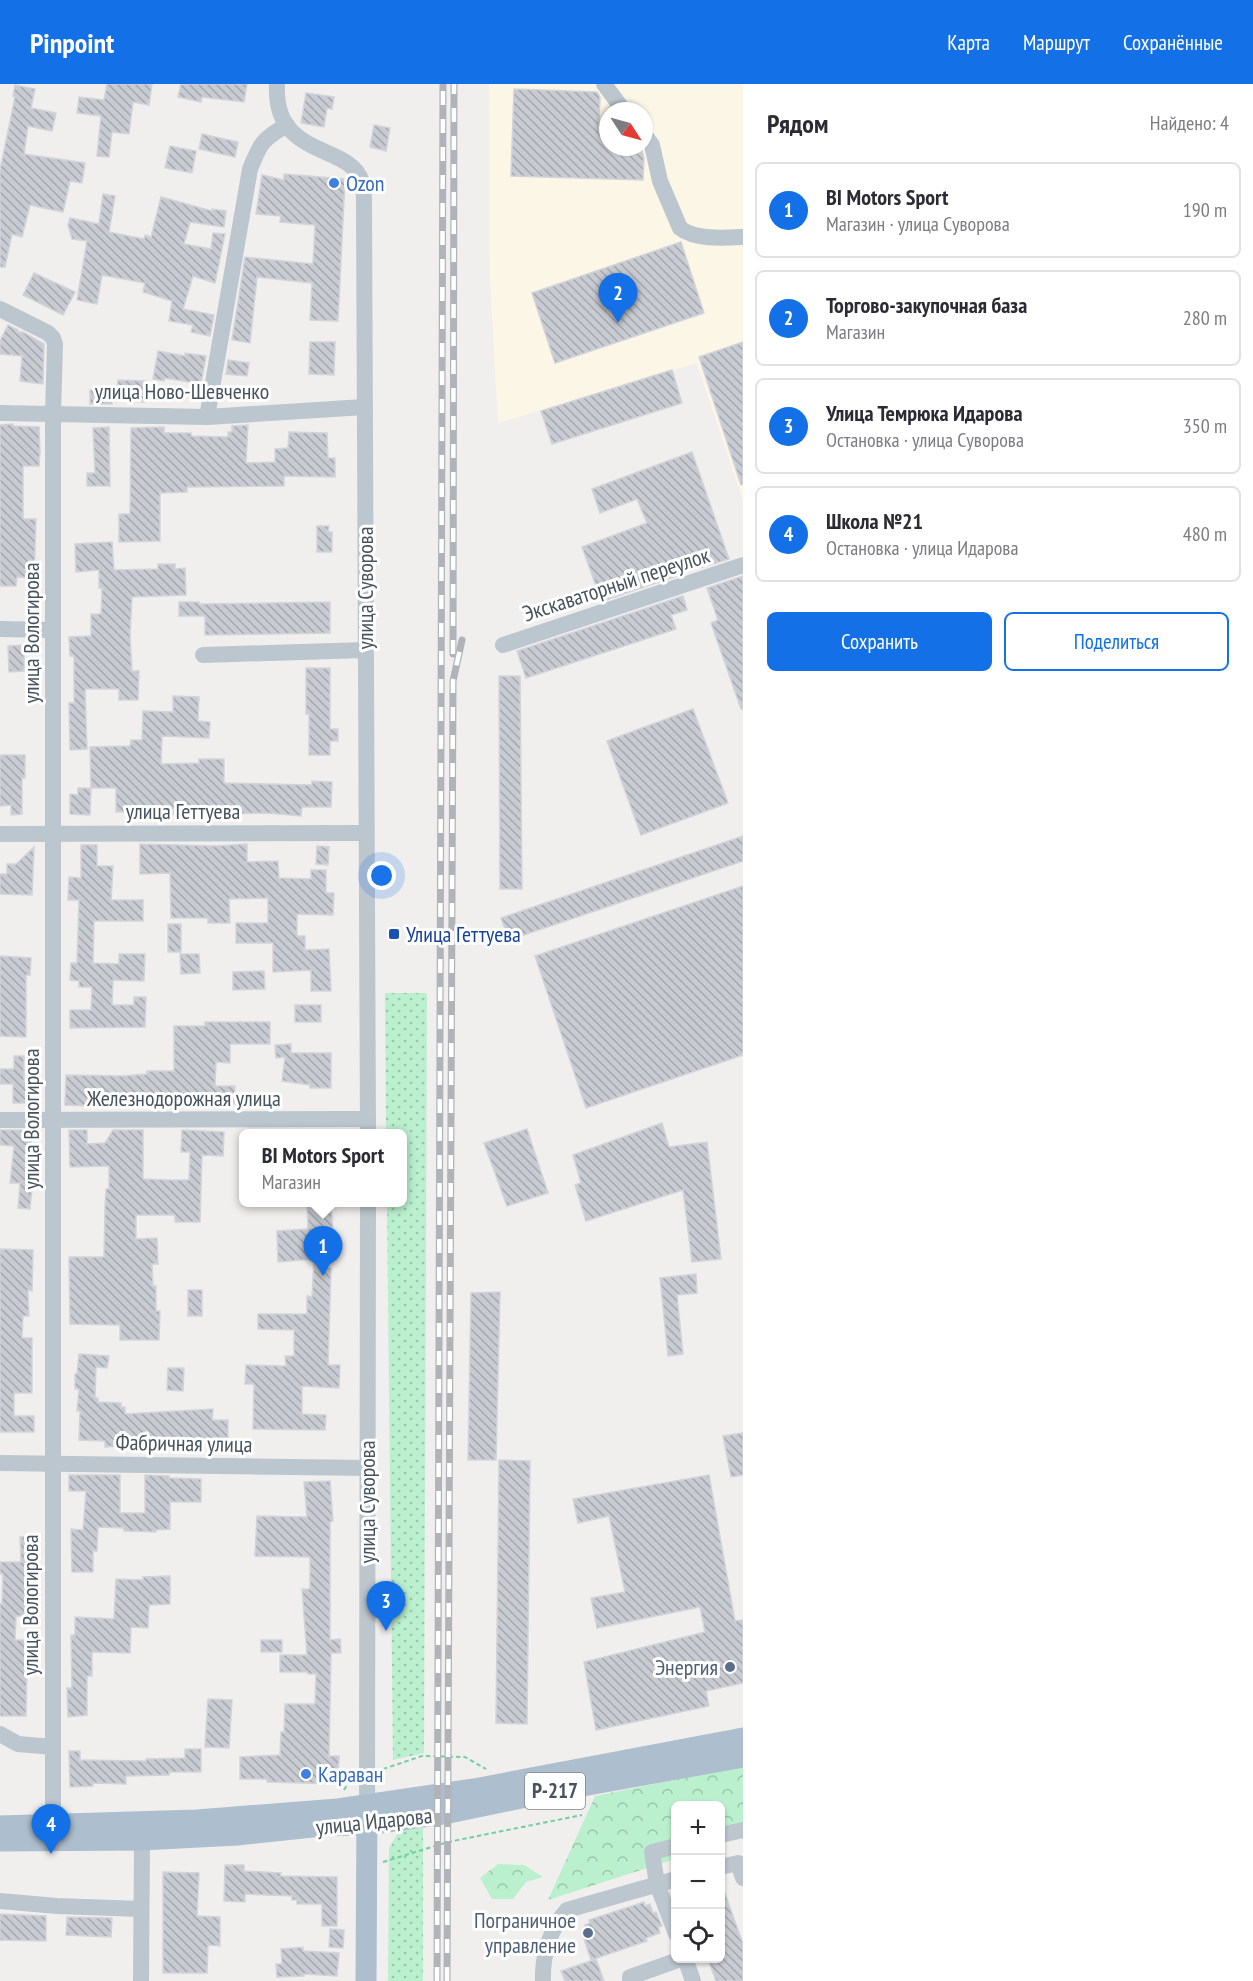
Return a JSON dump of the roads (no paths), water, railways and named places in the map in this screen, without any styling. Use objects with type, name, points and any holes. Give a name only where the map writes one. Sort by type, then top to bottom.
[{"type":"main road","name":"улица Идарова","points":[[0,1841],[142,1840],[237,1835],[322,1826],[474,1789],[743,1738]]},
{"type":"main road","name":"улица Идарова","points":[[0,1826],[197,1820],[338,1809],[367,1814],[449,1813],[743,1757]]},
{"type":"main road","name":"улица Суворова","points":[[366,1981],[367,1814]]},
{"type":"street","points":[[207,417],[250,169],[266,136],[287,125],[280,112],[277,84]]},
{"type":"street","points":[[604,84],[617,102]]},
{"type":"street","name":"улица Суворова","points":[[287,125],[311,147],[336,157],[351,168],[362,183],[364,205],[368,1126]]},
{"type":"street","points":[[653,150],[660,181],[680,228],[699,235],[743,237]]},
{"type":"street","name":"улица Вологирова","points":[[0,309],[48,333],[55,344],[53,413],[53,1825]]},
{"type":"street","name":"улица Ново-Шевченко","points":[[0,413],[207,417],[364,407]]},
{"type":"street","name":"Экскаваторный переулок","points":[[503,645],[743,565]]},
{"type":"street","points":[[0,629],[53,630]]},
{"type":"street","points":[[204,656],[365,650]]},
{"type":"street","name":"улица Геттуева","points":[[0,834],[366,833]]},
{"type":"street","name":"Железнодорожная улица","points":[[0,1120],[368,1126]]},
{"type":"street","name":"улица Суворова","points":[[367,1814],[368,1207]]},
{"type":"street","name":"Фабричная улица","points":[[0,1463],[368,1468]]},
{"type":"street","points":[[0,1734],[18,1744],[53,1747]]},
{"type":"street","points":[[725,1834],[743,1830]]},
{"type":"street","points":[[141,1981],[142,1840]]},
{"type":"street","points":[[671,1847],[652,1852],[657,1884],[671,1923]]},
{"type":"street","points":[[725,1866],[738,1863],[743,1878]]},
{"type":"street","points":[[543,1981],[550,1937],[556,1921],[567,1911],[671,1880]]},
{"type":"street","points":[[0,1901],[141,1909]]},
{"type":"street","points":[[630,1981],[630,1977],[672,1963]]},
{"type":"street","points":[[686,1963],[693,1981]]},
{"type":"railway","points":[[437,1981],[443,84]]},
{"type":"railway","points":[[453,654],[454,84]]},
{"type":"railway","points":[[447,1981],[453,681],[462,640]]},
{"type":"place","name":"Ozon","points":[[334,183]]},
{"type":"place","name":"Торгово-закупочная база","points":[[618,323]]},
{"type":"place","name":"Улица Геттуева","points":[[394,934]]},
{"type":"place","name":"BI Motors Sport","points":[[323,1276]]},
{"type":"place","name":"Улица Темрюка Идарова","points":[[386,1631]]},
{"type":"place","name":"Энергия","points":[[730,1667]]},
{"type":"place","name":"Караван","points":[[306,1774]]},
{"type":"place","name":"Школа №21","points":[[51,1854]]},
{"type":"place","name":"Пограничное управление","points":[[588,1933]]}]
